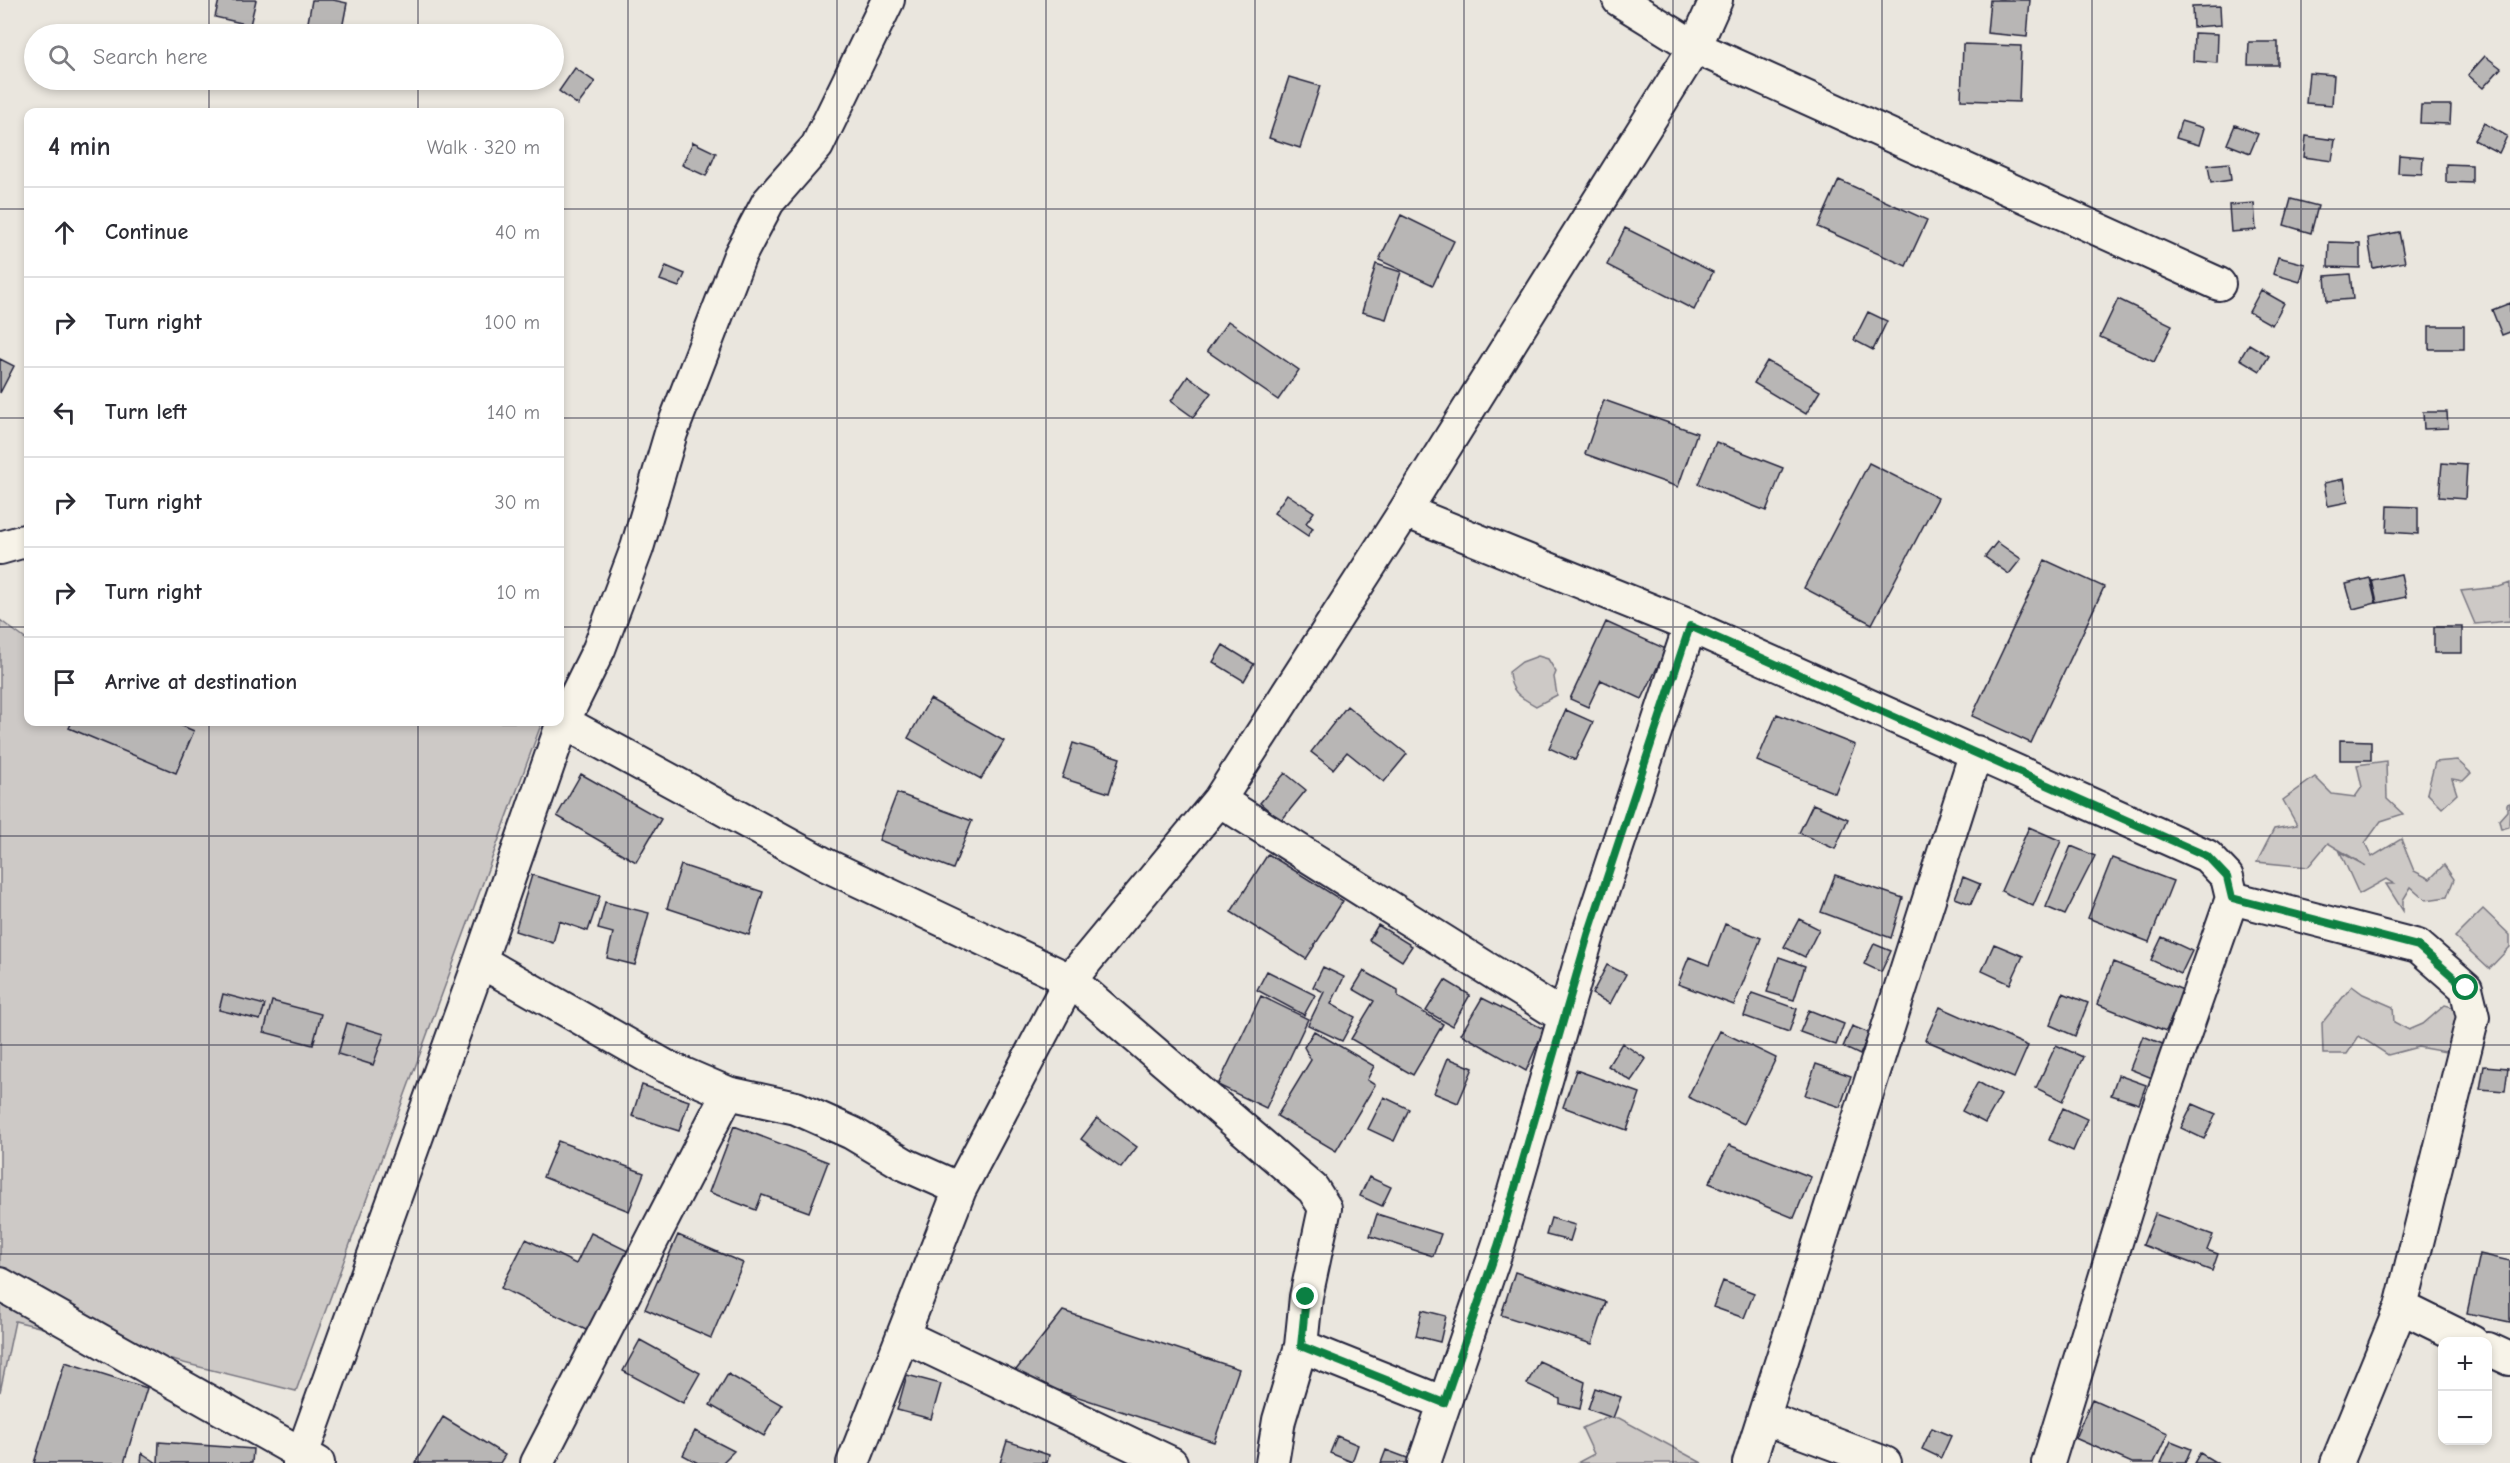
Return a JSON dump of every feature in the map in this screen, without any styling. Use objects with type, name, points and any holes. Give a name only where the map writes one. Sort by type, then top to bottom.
[{"type":"street","points":[[564,715],[599,649],[637,548],[671,433],[740,255],[768,202],[817,146],[888,0]]},
{"type":"street","points":[[1619,0],[1695,47],[2219,284]]},
{"type":"street","points":[[853,1463],[960,1189],[1070,980],[1219,800],[1405,511],[1695,47],[1716,0]]},
{"type":"street","points":[[1405,511],[1690,626],[1976,752],[2207,856],[2227,877],[2232,898],[2149,1135],[2048,1463]]},
{"type":"street","points":[[0,549],[24,541]]},
{"type":"street","points":[[1424,1463],[1499,1243],[1588,935],[1690,626]]},
{"type":"street","points":[[564,723],[826,865],[1070,980],[1313,1189],[1325,1208],[1306,1297],[1301,1346],[1279,1420],[1272,1463]]},
{"type":"street","points":[[0,1284],[306,1460],[559,726]]},
{"type":"street","points":[[1749,1463],[1976,752]]},
{"type":"street","points":[[1219,800],[1564,1017]]},
{"type":"street","points":[[2232,898],[2418,946],[2466,988],[2473,1017],[2401,1308],[2337,1463]]},
{"type":"street","points":[[480,961],[665,1066],[728,1093],[796,1108],[852,1133],[904,1164],[960,1189]]},
{"type":"street","points":[[537,1463],[728,1093]]},
{"type":"street","points":[[2401,1308],[2463,1337]]},
{"type":"street","points":[[904,1336],[1171,1463]]},
{"type":"street","points":[[1301,1346],[1444,1403]]},
{"type":"street","points":[[2492,1351],[2510,1359]]},
{"type":"street","points":[[1764,1418],[1885,1463]]},
{"type":"shaded area","points":[[2510,583],[2510,621],[2475,624],[2461,591],[2499,587]]},
{"type":"shaded area","points":[[0,620],[24,638],[24,726],[541,726],[296,1391],[15,1321],[0,1392]]},
{"type":"shaded area","points":[[1538,656],[1548,659],[1556,672],[1554,677],[1557,695],[1536,706],[1517,693],[1511,684],[1509,672],[1522,662]]},
{"type":"shaded area","points":[[2457,760],[2471,773],[2463,781],[2452,779],[2457,794],[2442,808],[2427,793],[2435,762]]},
{"type":"shaded area","points":[[2386,761],[2387,799],[2403,814],[2381,821],[2365,843],[2372,857],[2401,839],[2414,871],[2430,879],[2444,865],[2454,879],[2447,897],[2426,900],[2411,887],[2403,900],[2403,911],[2386,884],[2394,884],[2386,879],[2359,894],[2340,852],[2366,866],[2328,843],[2308,867],[2257,862],[2274,829],[2297,825],[2283,800],[2315,777],[2332,794],[2355,797],[2362,787],[2357,765]]},
{"type":"shaded area","points":[[2510,803],[2509,827],[2501,829],[2499,820],[2507,811],[2507,804]]},
{"type":"shaded area","points":[[2483,909],[2510,935],[2510,947],[2489,969],[2455,937]]},
{"type":"shaded area","points":[[2352,986],[2363,994],[2393,1007],[2394,1022],[2409,1030],[2423,1024],[2445,1005],[2460,1009],[2451,1053],[2418,1047],[2388,1055],[2359,1036],[2347,1054],[2323,1054],[2322,1023]]},
{"type":"shaded area","points":[[1604,1418],[1619,1418],[1702,1463],[1577,1463],[1594,1454],[1582,1428]]},
{"type":"building","points":[[219,0],[256,0],[250,24],[215,17]]},
{"type":"building","points":[[312,0],[347,3],[343,24],[308,24]]},
{"type":"building","points":[[1990,0],[2030,0],[2027,37],[1987,33]]},
{"type":"building","points":[[2220,6],[2221,25],[2193,27],[2192,7]]},
{"type":"building","points":[[2194,33],[2218,34],[2217,63],[2193,61]]},
{"type":"building","points":[[2249,42],[2278,42],[2278,65],[2248,65]]},
{"type":"building","points":[[1963,44],[2021,46],[2019,102],[1961,100]]},
{"type":"building","points":[[2485,56],[2501,68],[2483,88],[2468,75]]},
{"type":"building","points":[[575,68],[595,82],[578,105],[559,91],[564,90],[564,84]]},
{"type":"building","points":[[2309,73],[2334,75],[2332,105],[2306,103]]},
{"type":"building","points":[[1289,77],[1320,86],[1300,148],[1269,138]]},
{"type":"building","points":[[2421,105],[2451,105],[2450,124],[2420,123]]},
{"type":"building","points":[[2181,121],[2204,128],[2199,145],[2176,138]]},
{"type":"building","points":[[2484,123],[2507,136],[2499,153],[2474,140]]},
{"type":"building","points":[[2235,125],[2258,134],[2250,153],[2227,144]]},
{"type":"building","points":[[2306,136],[2335,140],[2332,161],[2304,157]]},
{"type":"building","points":[[693,142],[716,153],[706,176],[682,165]]},
{"type":"building","points":[[2399,155],[2423,157],[2422,174],[2398,173]]},
{"type":"building","points":[[2229,163],[2231,180],[2211,183],[2208,165]]},
{"type":"building","points":[[2446,164],[2472,165],[2472,183],[2446,182]]},
{"type":"building","points":[[1839,180],[1927,220],[1906,266],[1818,227]]},
{"type":"building","points":[[2291,199],[2318,206],[2311,233],[2284,225]]},
{"type":"building","points":[[2254,203],[2256,230],[2231,232],[2229,205]]},
{"type":"building","points":[[1401,215],[1454,241],[1433,285],[1379,260]]},
{"type":"building","points":[[1625,228],[1713,272],[1694,310],[1607,265]]},
{"type":"building","points":[[2399,232],[2405,262],[2373,268],[2368,238]]},
{"type":"building","points":[[2329,242],[2360,243],[2360,268],[2328,267]]},
{"type":"building","points":[[2278,257],[2305,264],[2300,282],[2273,274]]},
{"type":"building","points":[[1376,264],[1401,272],[1386,319],[1362,312]]},
{"type":"building","points":[[666,266],[685,274],[679,287],[660,280]]},
{"type":"building","points":[[2350,274],[2353,299],[2327,301],[2325,276]]},
{"type":"building","points":[[2261,290],[2284,303],[2272,325],[2249,312]]},
{"type":"building","points":[[2118,299],[2172,325],[2154,362],[2100,337]]},
{"type":"building","points":[[2510,303],[2510,332],[2502,335],[2492,310]]},
{"type":"building","points":[[1868,312],[1887,321],[1873,350],[1854,340]]},
{"type":"building","points":[[1228,321],[1299,370],[1278,400],[1207,351]]},
{"type":"building","points":[[2429,326],[2464,326],[2464,349],[2429,349]]},
{"type":"building","points":[[2249,344],[2269,356],[2260,371],[2240,359]]},
{"type":"building","points":[[0,359],[14,366],[0,393]]},
{"type":"building","points":[[1767,361],[1820,391],[1806,414],[1754,383]]},
{"type":"building","points":[[1188,376],[1211,393],[1193,417],[1171,401]]},
{"type":"building","points":[[1604,400],[1697,433],[1678,487],[1585,454]]},
{"type":"building","points":[[2423,412],[2447,412],[2448,428],[2424,429]]},
{"type":"building","points":[[1716,442],[1783,468],[1766,511],[1698,484]]},
{"type":"building","points":[[1869,463],[1938,498],[1872,624],[1804,588]]},
{"type":"building","points":[[2442,463],[2467,465],[2465,499],[2439,497]]},
{"type":"building","points":[[2344,479],[2348,502],[2328,506],[2324,483]]},
{"type":"building","points":[[1287,494],[1314,512],[1306,523],[1313,528],[1308,536],[1274,513]]},
{"type":"building","points":[[2388,506],[2418,507],[2418,534],[2387,532]]},
{"type":"building","points":[[1997,542],[2021,559],[2009,574],[1985,557]]},
{"type":"building","points":[[2045,560],[2104,587],[2031,743],[1972,716]]},
{"type":"building","points":[[2401,574],[2406,597],[2377,603],[2372,580]]},
{"type":"building","points":[[2370,578],[2376,603],[2353,609],[2346,584]]},
{"type":"building","points":[[1606,622],[1666,649],[1642,699],[1601,680],[1588,707],[1570,699]]},
{"type":"building","points":[[2434,627],[2462,627],[2462,653],[2434,653]]},
{"type":"building","points":[[1223,645],[1254,664],[1244,681],[1213,662]]},
{"type":"building","points":[[930,699],[1004,741],[981,779],[908,738]]},
{"type":"building","points":[[1347,706],[1407,754],[1384,782],[1347,752],[1333,769],[1311,752]]},
{"type":"building","points":[[1566,710],[1593,722],[1575,760],[1549,748]]},
{"type":"building","points":[[1777,714],[1855,745],[1835,793],[1757,761]]},
{"type":"building","points":[[70,726],[182,726],[194,731],[176,773],[69,728]]},
{"type":"building","points":[[2340,740],[2371,741],[2371,760],[2340,760]]},
{"type":"building","points":[[1073,743],[1120,758],[1109,793],[1062,778]]},
{"type":"building","points":[[1285,773],[1306,790],[1281,821],[1260,803]]},
{"type":"building","points":[[581,774],[661,819],[636,862],[557,816]]},
{"type":"building","points":[[897,793],[972,821],[953,869],[879,840]]},
{"type":"building","points":[[1813,804],[1848,819],[1835,849],[1799,833]]},
{"type":"building","points":[[2029,827],[2061,841],[2033,906],[2001,891]]},
{"type":"building","points":[[2071,846],[2095,856],[2065,915],[2046,907]]},
{"type":"building","points":[[1268,854],[1343,901],[1306,959],[1231,912]]},
{"type":"building","points":[[2112,858],[2173,881],[2149,942],[2088,918]]},
{"type":"building","points":[[681,865],[763,892],[749,935],[667,908]]},
{"type":"building","points":[[532,875],[600,896],[588,931],[559,921],[553,943],[515,931]]},
{"type":"building","points":[[1835,875],[1903,898],[1891,938],[1821,912]]},
{"type":"building","points":[[1963,877],[1980,884],[1971,904],[1955,898]]},
{"type":"building","points":[[605,902],[649,913],[635,965],[607,958],[613,933],[598,929]]},
{"type":"building","points":[[1799,919],[1819,929],[1805,957],[1784,947]]},
{"type":"building","points":[[1725,924],[1761,938],[1734,1005],[1678,984],[1689,957],[1709,965]]},
{"type":"building","points":[[1378,925],[1412,946],[1402,961],[1369,940]]},
{"type":"building","points":[[2162,937],[2192,951],[2181,974],[2151,960]]},
{"type":"building","points":[[1874,944],[1891,951],[1881,972],[1864,964]]},
{"type":"building","points":[[1994,944],[2023,956],[2010,984],[1982,971]]},
{"type":"building","points":[[1779,957],[1805,966],[1794,1000],[1767,992]]},
{"type":"building","points":[[2113,962],[2183,990],[2166,1031],[2097,1004]]},
{"type":"building","points":[[1607,965],[1626,974],[1610,1004],[1592,994]]},
{"type":"building","points":[[1323,967],[1344,977],[1331,1004],[1355,1017],[1342,1041],[1308,1025],[1324,992],[1313,987]]},
{"type":"building","points":[[1267,971],[1315,995],[1304,1015],[1257,990]]},
{"type":"building","points":[[1364,971],[1398,990],[1398,997],[1443,1024],[1413,1075],[1351,1039],[1374,1001],[1353,989]]},
{"type":"building","points":[[1445,980],[1470,995],[1452,1026],[1426,1011]]},
{"type":"building","points":[[1752,993],[1797,1009],[1789,1032],[1744,1016]]},
{"type":"building","points":[[2063,993],[2088,1003],[2075,1036],[2050,1025]]},
{"type":"building","points":[[223,994],[265,1005],[260,1020],[219,1010]]},
{"type":"building","points":[[1261,996],[1308,1019],[1266,1108],[1218,1085]]},
{"type":"building","points":[[1482,998],[1544,1029],[1526,1071],[1461,1034]]},
{"type":"building","points":[[272,1001],[321,1014],[313,1045],[264,1032]]},
{"type":"building","points":[[1940,1007],[2028,1046],[2014,1078],[1925,1040]]},
{"type":"building","points":[[1809,1010],[1844,1024],[1836,1045],[1800,1032]]},
{"type":"building","points":[[347,1023],[384,1034],[373,1065],[338,1054]]},
{"type":"building","points":[[1852,1026],[1869,1033],[1860,1055],[1843,1047]]},
{"type":"building","points":[[1314,1031],[1374,1066],[1367,1080],[1375,1085],[1336,1151],[1277,1116],[1311,1060],[1304,1047]]},
{"type":"building","points":[[1720,1031],[1776,1058],[1744,1124],[1688,1097]]},
{"type":"building","points":[[2143,1036],[2165,1045],[2152,1078],[2130,1069]]},
{"type":"building","points":[[1622,1043],[1646,1059],[1631,1081],[1608,1066]]},
{"type":"building","points":[[2056,1045],[2083,1057],[2063,1101],[2036,1088]]},
{"type":"building","points":[[1448,1058],[1473,1068],[1458,1103],[1434,1093]]},
{"type":"building","points":[[1816,1064],[1851,1076],[1840,1107],[1805,1095]]},
{"type":"building","points":[[2484,1066],[2508,1068],[2505,1091],[2480,1089]]},
{"type":"building","points":[[1576,1070],[1640,1093],[1627,1130],[1563,1107]]},
{"type":"building","points":[[2118,1075],[2146,1085],[2139,1104],[2111,1095]]},
{"type":"building","points":[[1978,1082],[2001,1095],[1985,1123],[1962,1111]]},
{"type":"building","points":[[642,1085],[689,1101],[679,1131],[632,1116]]},
{"type":"building","points":[[1384,1097],[1409,1109],[1394,1141],[1368,1129]]},
{"type":"building","points":[[2193,1104],[2216,1114],[2204,1139],[2181,1128]]},
{"type":"building","points":[[2063,1108],[2087,1119],[2073,1151],[2049,1140]]},
{"type":"building","points":[[1097,1118],[1137,1147],[1121,1168],[1081,1139]]},
{"type":"building","points":[[734,1126],[828,1162],[809,1212],[762,1195],[756,1210],[709,1192]]},
{"type":"building","points":[[558,1141],[644,1173],[629,1211],[543,1177]]},
{"type":"building","points":[[1729,1145],[1811,1177],[1794,1218],[1709,1183]]},
{"type":"building","points":[[1369,1177],[1391,1187],[1382,1206],[1360,1196]]},
{"type":"building","points":[[1377,1214],[1441,1234],[1433,1256],[1370,1236]]},
{"type":"building","points":[[2155,1214],[2213,1235],[2207,1250],[2218,1254],[2212,1271],[2143,1245]]},
{"type":"building","points":[[1551,1218],[1575,1225],[1570,1241],[1546,1235]]},
{"type":"building","points":[[591,1233],[630,1252],[590,1332],[501,1288],[526,1239],[576,1264]]},
{"type":"building","points":[[678,1235],[743,1263],[711,1338],[645,1309]]},
{"type":"building","points":[[2480,1254],[2510,1261],[2510,1322],[2467,1313]]},
{"type":"building","points":[[1515,1272],[1606,1302],[1592,1344],[1501,1315]]},
{"type":"building","points":[[1723,1281],[1754,1293],[1744,1318],[1713,1307]]},
{"type":"building","points":[[1422,1310],[1446,1316],[1440,1342],[1416,1336]]},
{"type":"building","points":[[1063,1311],[1239,1369],[1214,1442],[1012,1375]]},
{"type":"building","points":[[640,1340],[700,1373],[683,1403],[623,1371]]},
{"type":"building","points":[[1539,1361],[1585,1382],[1580,1409],[1560,1404],[1560,1399],[1527,1384]]},
{"type":"building","points":[[65,1362],[147,1388],[124,1463],[34,1463]]},
{"type":"building","points":[[728,1374],[782,1405],[764,1436],[710,1405]]},
{"type":"building","points":[[907,1375],[941,1384],[931,1419],[897,1410]]},
{"type":"building","points":[[1595,1388],[1621,1397],[1613,1418],[1588,1409]]},
{"type":"building","points":[[2092,1399],[2168,1433],[2154,1463],[2132,1463],[2075,1438]]},
{"type":"building","points":[[443,1417],[505,1455],[500,1463],[415,1463]]},
{"type":"building","points":[[1932,1428],[1951,1436],[1941,1458],[1922,1449]]},
{"type":"building","points":[[695,1431],[734,1451],[722,1463],[698,1463],[683,1455]]},
{"type":"building","points":[[1337,1436],[1358,1445],[1352,1462],[1330,1453]]},
{"type":"building","points":[[1007,1441],[1049,1455],[1047,1463],[1000,1463]]},
{"type":"building","points":[[2171,1441],[2191,1449],[2185,1463],[2161,1463]]},
{"type":"building","points":[[159,1442],[253,1449],[252,1463],[158,1463]]},
{"type":"building","points":[[1386,1450],[1410,1459],[1408,1463],[1381,1463]]},
{"type":"building","points":[[142,1453],[157,1463],[141,1463]]},
{"type":"building","points":[[2200,1453],[2217,1463],[2194,1463]]},
{"type":"route","points":[[1306,1297],[1301,1346],[1444,1403],[1499,1243],[1588,935],[1690,626],[2207,856],[2227,877],[2232,898],[2418,946],[2466,988]]}]
